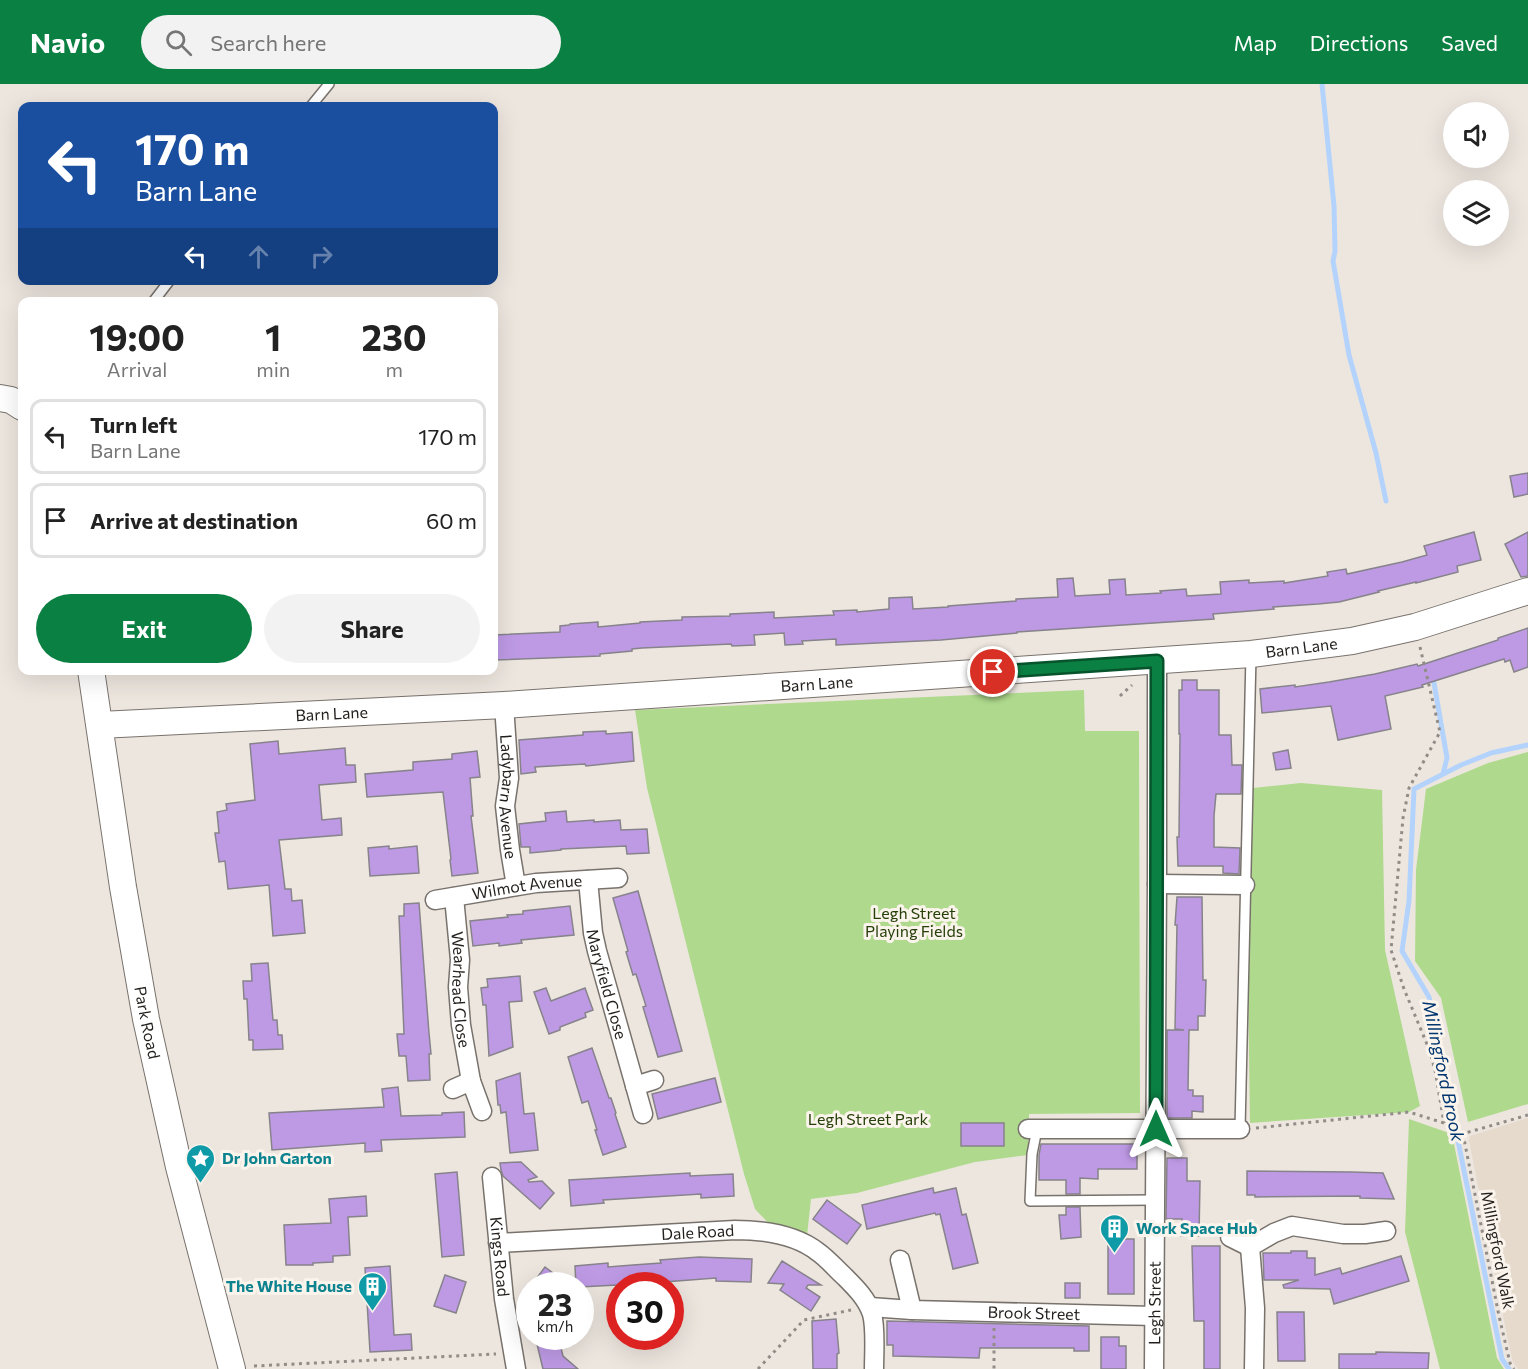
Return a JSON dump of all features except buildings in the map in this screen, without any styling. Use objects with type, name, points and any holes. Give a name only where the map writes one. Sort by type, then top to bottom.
[{"type":"street","points":[[0,398],[11,400],[18,404]]},
{"type":"street","name":"Barn Lane","points":[[100,725],[504,705],[1251,654],[1352,641],[1415,627],[1528,591]]},
{"type":"street","name":"Legh Street","points":[[1154,1369],[1157,661]]},
{"type":"street","name":"Park Road","points":[[92,675],[125,898],[146,1019],[179,1167],[231,1368]]},
{"type":"street","name":"Ladybarn Avenue","points":[[504,705],[508,778],[505,806],[516,886]]},
{"type":"street","name":"Wilmot Avenue","points":[[435,900],[536,883],[618,878]]},
{"type":"street","name":"Maryfield Close","points":[[588,880],[597,951],[643,1114]]},
{"type":"street","points":[[1157,884],[1245,885]]},
{"type":"street","name":"Wearhead Close","points":[[454,897],[460,960],[458,987],[461,1025],[471,1081],[482,1110]]},
{"type":"street","points":[[635,1086],[654,1080]]},
{"type":"street","points":[[453,1089],[471,1081]]},
{"type":"street","points":[[1033,1129],[1240,1130]]},
{"type":"street","name":"Kings Road","points":[[492,1177],[498,1243],[514,1361]]},
{"type":"street","points":[[1250,1247],[1292,1226],[1343,1234],[1386,1231]]},
{"type":"street","name":"Dale Road","points":[[498,1243],[735,1230],[773,1233],[789,1237],[818,1252],[862,1294],[870,1306]]},
{"type":"street","points":[[1230,1237],[1250,1247]]},
{"type":"street","points":[[1250,1247],[1255,1308],[1254,1369]]},
{"type":"street","points":[[900,1260],[912,1310]]},
{"type":"street","points":[[870,1306],[873,1317],[874,1369]]},
{"type":"street","name":"Brook Street","points":[[870,1306],[912,1310],[1155,1316]]},
{"type":"lane","points":[[314,102],[329,84]]},
{"type":"lane","points":[[157,297],[166,285]]},
{"type":"lane","points":[[1240,1130],[1251,654]]},
{"type":"lane","points":[[1033,1129],[1030,1201],[1155,1200]]},
{"type":"path","points":[[1415,627],[1440,732],[1409,788],[1403,818],[1391,950],[1404,989],[1429,1049],[1444,1123]]},
{"type":"path","points":[[1240,1130],[1409,1112],[1444,1123],[1462,1134],[1528,1115]]},
{"type":"path","name":"Millingford Walk","points":[[1462,1134],[1498,1316],[1510,1363],[1514,1369]]},
{"type":"path","points":[[758,1369],[804,1320],[870,1306]]},
{"type":"path","points":[[994,1312],[994,1369]]},
{"type":"path","points":[[231,1368],[514,1361]]},
{"type":"shaded area","points":[[1528,1118],[1528,1369],[1518,1369],[1513,1362],[1508,1341],[1469,1140],[1470,1136]]},
{"type":"green space","name":"Legh Street Playing Fields","points":[[1084,690],[1085,731],[1139,731],[1140,1113],[1029,1114],[1028,1155],[975,1162],[857,1193],[811,1199],[807,1236],[774,1229],[755,1209],[744,1174],[647,788],[635,710]]},
{"type":"green space","points":[[1528,752],[1528,1104],[1468,1122],[1441,998],[1415,961],[1416,870],[1426,789],[1488,763]]},
{"type":"green space","points":[[1301,783],[1382,790],[1385,950],[1420,1106],[1409,1112],[1250,1123],[1248,981],[1253,788]]},
{"type":"green space","points":[[1409,1119],[1452,1134],[1497,1358],[1504,1369],[1440,1369],[1405,1232]]},
{"type":"waterway","points":[[1322,84],[1334,206],[1335,251],[1333,261],[1349,355],[1376,453],[1386,501]]},
{"type":"waterway","points":[[1434,683],[1447,758],[1443,774]]},
{"type":"waterway","name":"Millingford Brook","points":[[1509,1369],[1502,1359],[1429,997],[1402,951],[1409,901],[1414,789],[1461,765],[1491,753],[1528,745]]},
{"type":"place","name":"Dr John Garton","points":[[201,1184]]},
{"type":"place","name":"Work Space Hub","points":[[1115,1254]]},
{"type":"place","name":"The White House","points":[[373,1312]]},
{"type":"route","points":[[993,672],[1157,661],[1156,1129]]},
{"type":"park label","name":"Legh Street Park","points":[[868,1119]]}]
